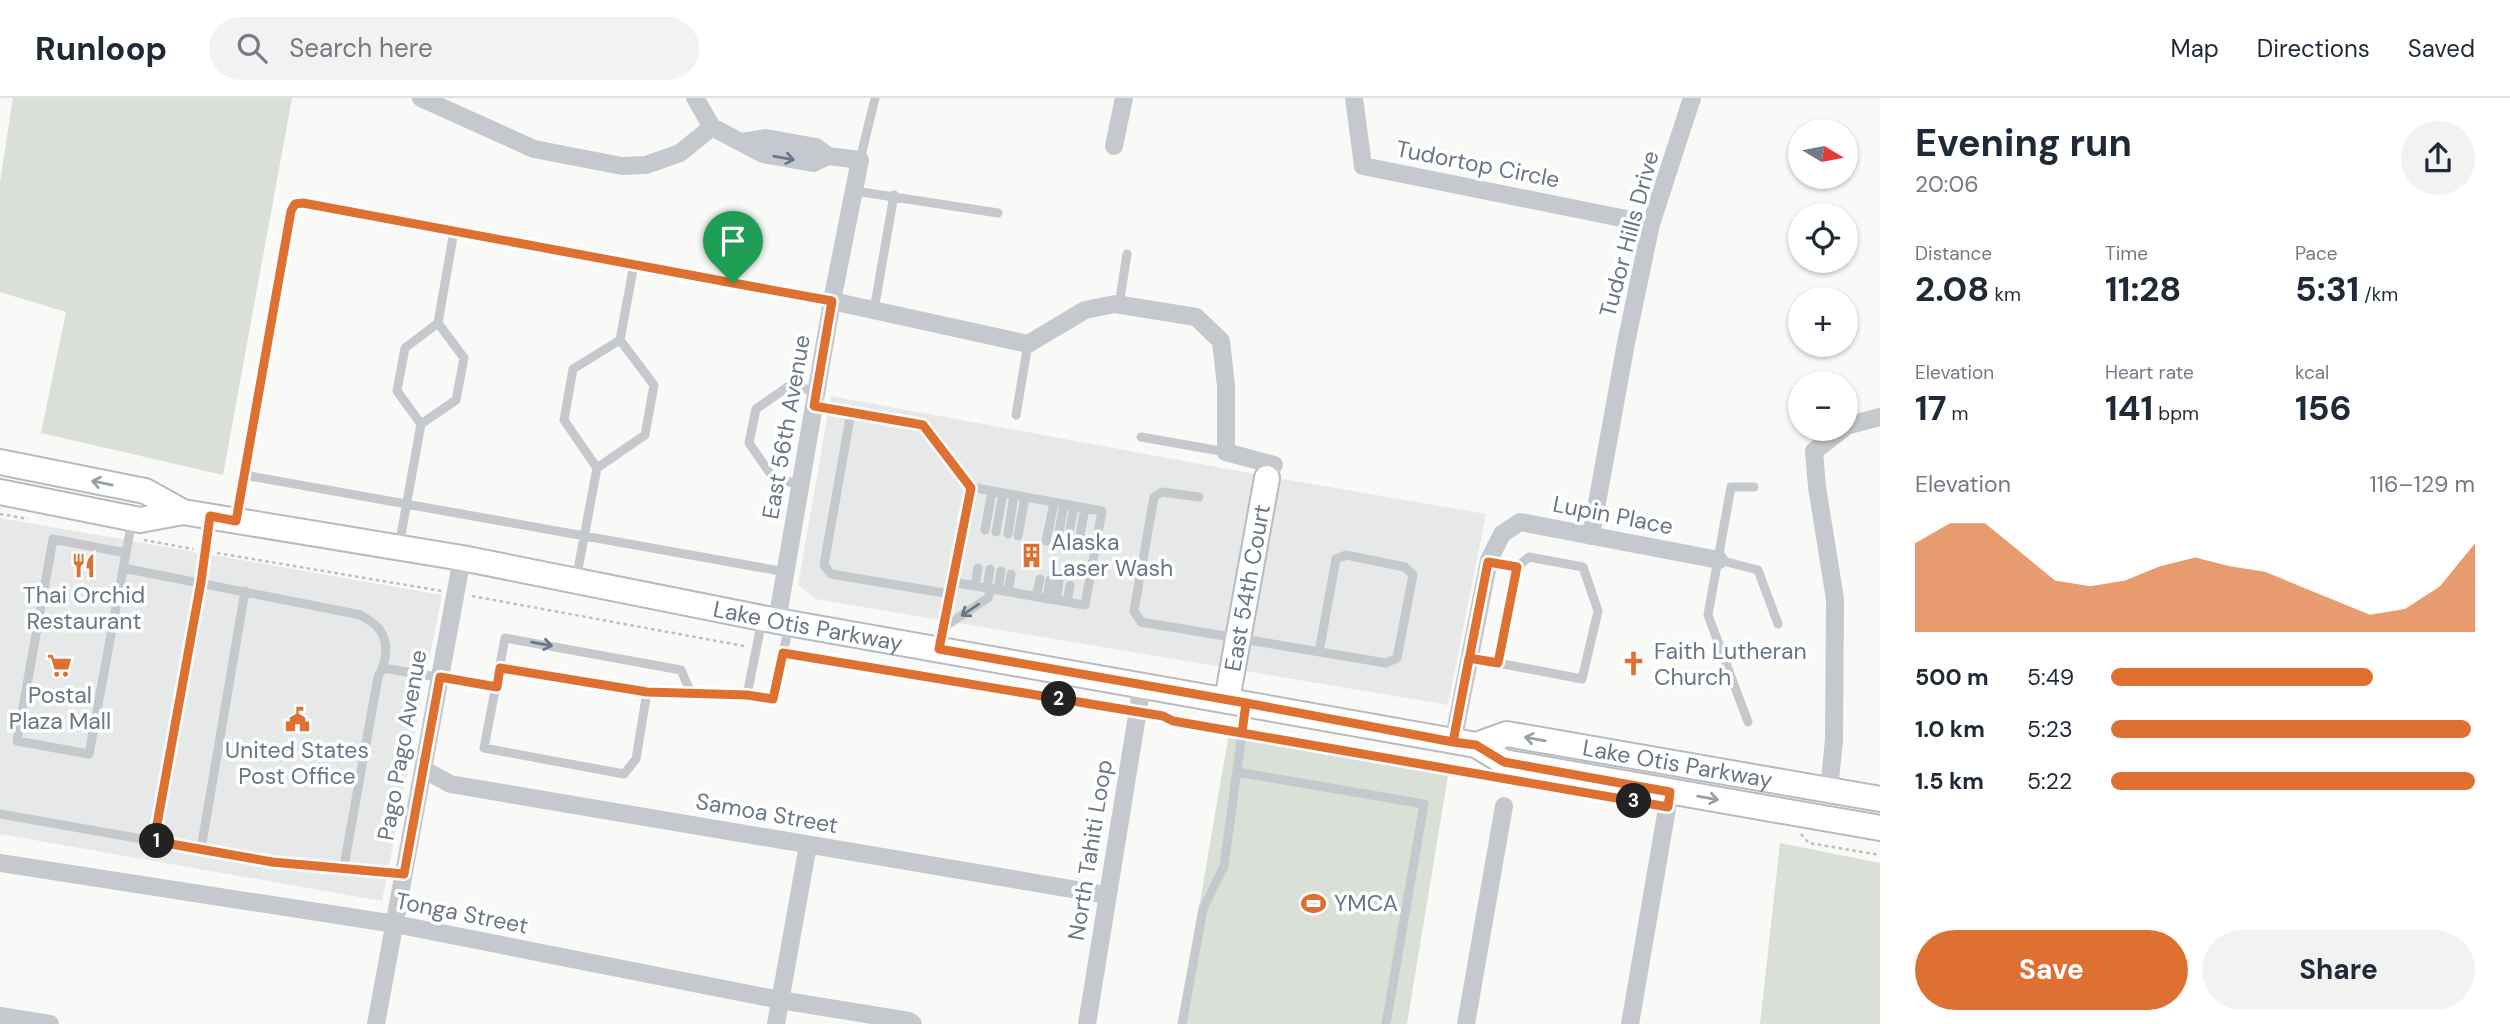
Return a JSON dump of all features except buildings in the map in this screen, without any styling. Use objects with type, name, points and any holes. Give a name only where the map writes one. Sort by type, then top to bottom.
[{"type":"main road","name":"Lake Otis Parkway","points":[[0,462],[145,491],[183,512]]},
{"type":"main road","name":"East 54th Court","points":[[1237,701],[1238,639],[1271,471]]},
{"type":"main road","name":"Lake Otis Parkway","points":[[0,492],[130,528],[140,520],[183,512],[462,558],[776,620],[941,638],[1142,685],[1464,744],[1504,762],[1880,828]]},
{"type":"main road","name":"Lake Otis Parkway","points":[[1464,744],[1507,734],[1880,799]]},
{"type":"street","points":[[421,98],[534,149],[622,166],[646,165],[680,153],[712,127]]},
{"type":"street","points":[[695,98],[712,127],[742,142],[766,138],[816,147],[828,156],[860,160]]},
{"type":"street","points":[[1114,146],[1124,98]]},
{"type":"street","name":"Tudortop Circle","points":[[1354,98],[1363,166],[1651,224]]},
{"type":"street","name":"Tudor Hills Drive","points":[[1591,536],[1651,224],[1692,98]]},
{"type":"street","name":"East 56th Avenue","points":[[776,620],[832,301],[860,160]]},
{"type":"street","points":[[832,301],[1028,344],[1085,310],[1119,305],[1196,317],[1221,341],[1226,386],[1226,452],[1271,471]]},
{"type":"street","points":[[1858,423],[1880,417]]},
{"type":"street","points":[[1826,441],[1814,451],[1835,599],[1834,740],[1829,789]]},
{"type":"street","name":"Lupin Place","points":[[1488,562],[1502,534],[1520,522],[1718,561]]},
{"type":"street","name":"Pago Pago Avenue","points":[[376,1024],[462,558]]},
{"type":"street","points":[[1464,744],[1469,658],[1488,562]]},
{"type":"street","name":"North Tahiti Loop","points":[[1087,1024],[1142,685]]},
{"type":"street","name":"Samoa Street","points":[[423,769],[450,783],[1107,895]]},
{"type":"street","points":[[1630,1024],[1670,792]]},
{"type":"street","points":[[1466,1024],[1504,806]]},
{"type":"street","points":[[776,1024],[808,845]]},
{"type":"street","name":"Tonga Street","points":[[0,863],[395,924],[780,1000],[909,1021],[913,1024]]},
{"type":"street","points":[[0,1016],[50,1024]]},
{"type":"lane","points":[[860,160],[875,98]]},
{"type":"lane","points":[[855,191],[894,195],[998,214]]},
{"type":"lane","points":[[874,310],[894,195]]},
{"type":"lane","points":[[236,521],[291,211],[295,204],[303,203],[832,301]]},
{"type":"lane","points":[[421,424],[397,391],[405,348],[438,323],[454,231]]},
{"type":"lane","points":[[1119,305],[1127,254]]},
{"type":"lane","points":[[575,582],[597,468],[645,435],[654,385],[620,340],[634,264]]},
{"type":"lane","points":[[399,549],[421,424],[456,400],[464,358],[438,323]]},
{"type":"lane","points":[[597,468],[564,420],[568,394],[573,369],[620,340]]},
{"type":"lane","points":[[1016,415],[1028,344]]},
{"type":"lane","points":[[801,484],[774,479],[749,443],[756,409],[789,386],[851,412],[923,425],[971,488],[1102,511],[1085,605],[952,582]]},
{"type":"lane","points":[[851,412],[824,565],[831,573],[950,594]]},
{"type":"lane","points":[[1141,437],[1226,452]]},
{"type":"lane","points":[[244,475],[786,572]]},
{"type":"lane","points":[[1748,722],[1708,615],[1731,487],[1754,487]]},
{"type":"lane","points":[[941,638],[971,488]]},
{"type":"lane","points":[[985,530],[992,491]]},
{"type":"lane","points":[[1199,497],[1162,492],[1154,497],[1134,611],[1141,622],[1238,639],[1386,663],[1397,657],[1413,575],[1405,567],[1346,555],[1336,559],[1319,652]]},
{"type":"lane","points":[[996,532],[1003,493]]},
{"type":"lane","points":[[1007,534],[1014,495]]},
{"type":"lane","points":[[1018,536],[1026,497]]},
{"type":"lane","points":[[1046,541],[1054,503]]},
{"type":"lane","points":[[1062,544],[1069,505]]},
{"type":"lane","points":[[1077,546],[1085,508]]},
{"type":"lane","points":[[154,841],[201,582],[210,516]]},
{"type":"lane","points":[[126,553],[53,539],[17,741],[89,754],[126,553],[130,528]]},
{"type":"lane","points":[[1469,658],[1582,678],[1598,611],[1583,567],[1529,557],[1517,567],[1498,663]]},
{"type":"lane","points":[[1718,561],[1758,570],[1778,624]]},
{"type":"lane","points":[[1488,562],[1517,567]]},
{"type":"lane","points":[[123,568],[361,615],[379,629],[387,646],[383,668],[378,677],[344,866]]},
{"type":"lane","points":[[975,586],[978,568]]},
{"type":"lane","points":[[990,569],[992,589]]},
{"type":"lane","points":[[941,638],[988,598],[1001,571]]},
{"type":"lane","points":[[1008,592],[1012,574]]},
{"type":"lane","points":[[1036,597],[1040,579]]},
{"type":"lane","points":[[1052,600],[1055,581]]},
{"type":"lane","points":[[1067,602],[1070,585]]},
{"type":"lane","points":[[201,849],[245,591]]},
{"type":"lane","points":[[747,695],[755,648],[776,620]]},
{"type":"lane","points":[[500,668],[647,692],[747,695],[773,699],[783,653],[776,620]]},
{"type":"lane","points":[[647,692],[636,759],[624,774],[484,748],[505,638],[681,670],[691,693]]},
{"type":"lane","points":[[383,668],[497,687]]},
{"type":"lane","points":[[1182,1024],[1203,909],[1224,866],[1242,733],[1237,701]]},
{"type":"lane","points":[[1237,772],[1423,804],[1386,1024]]},
{"type":"lane","points":[[0,814],[272,862],[344,866],[404,874]]},
{"type":"path","points":[[0,514],[36,521]]},
{"type":"path","points":[[130,528],[205,551],[456,593],[755,648]]},
{"type":"path","points":[[783,653],[1138,712],[1242,733],[1496,776]]},
{"type":"path","points":[[1801,833],[1809,843],[1880,855]]},
{"type":"shaded area","points":[[13,98],[292,98],[223,475],[41,433],[66,312],[0,292],[0,182]]},
{"type":"shaded area","points":[[831,396],[1486,514],[1448,705],[816,599],[798,585]]},
{"type":"shaded area","points":[[0,518],[442,595],[382,901],[0,834]]},
{"type":"shaded area","name":"YMCA","points":[[1230,727],[1450,764],[1407,1024],[1179,1024]]},
{"type":"shaded area","points":[[1780,843],[1880,863],[1880,1024],[1760,1024]]},
{"type":"place","name":"Alaska Laser Wash","points":[[1031,555]]},
{"type":"place","name":"Thai Orchid Restaurant","points":[[84,565]]},
{"type":"place","name":"Faith Lutheran Church","points":[[1634,664]]},
{"type":"place","name":"Postal Plaza Mall","points":[[60,665]]},
{"type":"place","name":"United States Post Office","points":[[297,720]]},
{"type":"place","name":"YMCA","points":[[1314,903]]},
{"type":"route","points":[[733,283],[303,203],[295,204],[291,211],[236,521],[210,516],[201,582],[154,841],[272,862],[344,866],[404,874],[440,677],[497,687],[500,668],[647,692],[747,695],[773,699],[783,653],[1163,716],[1173,721],[1242,733],[1246,703],[1453,742],[1488,562],[1517,567],[1498,663],[1469,658],[1453,742],[1476,745],[1504,762],[1670,792],[1668,807],[1242,733],[1246,703],[939,649],[971,488],[923,425],[814,406],[832,301],[733,283]]}]
